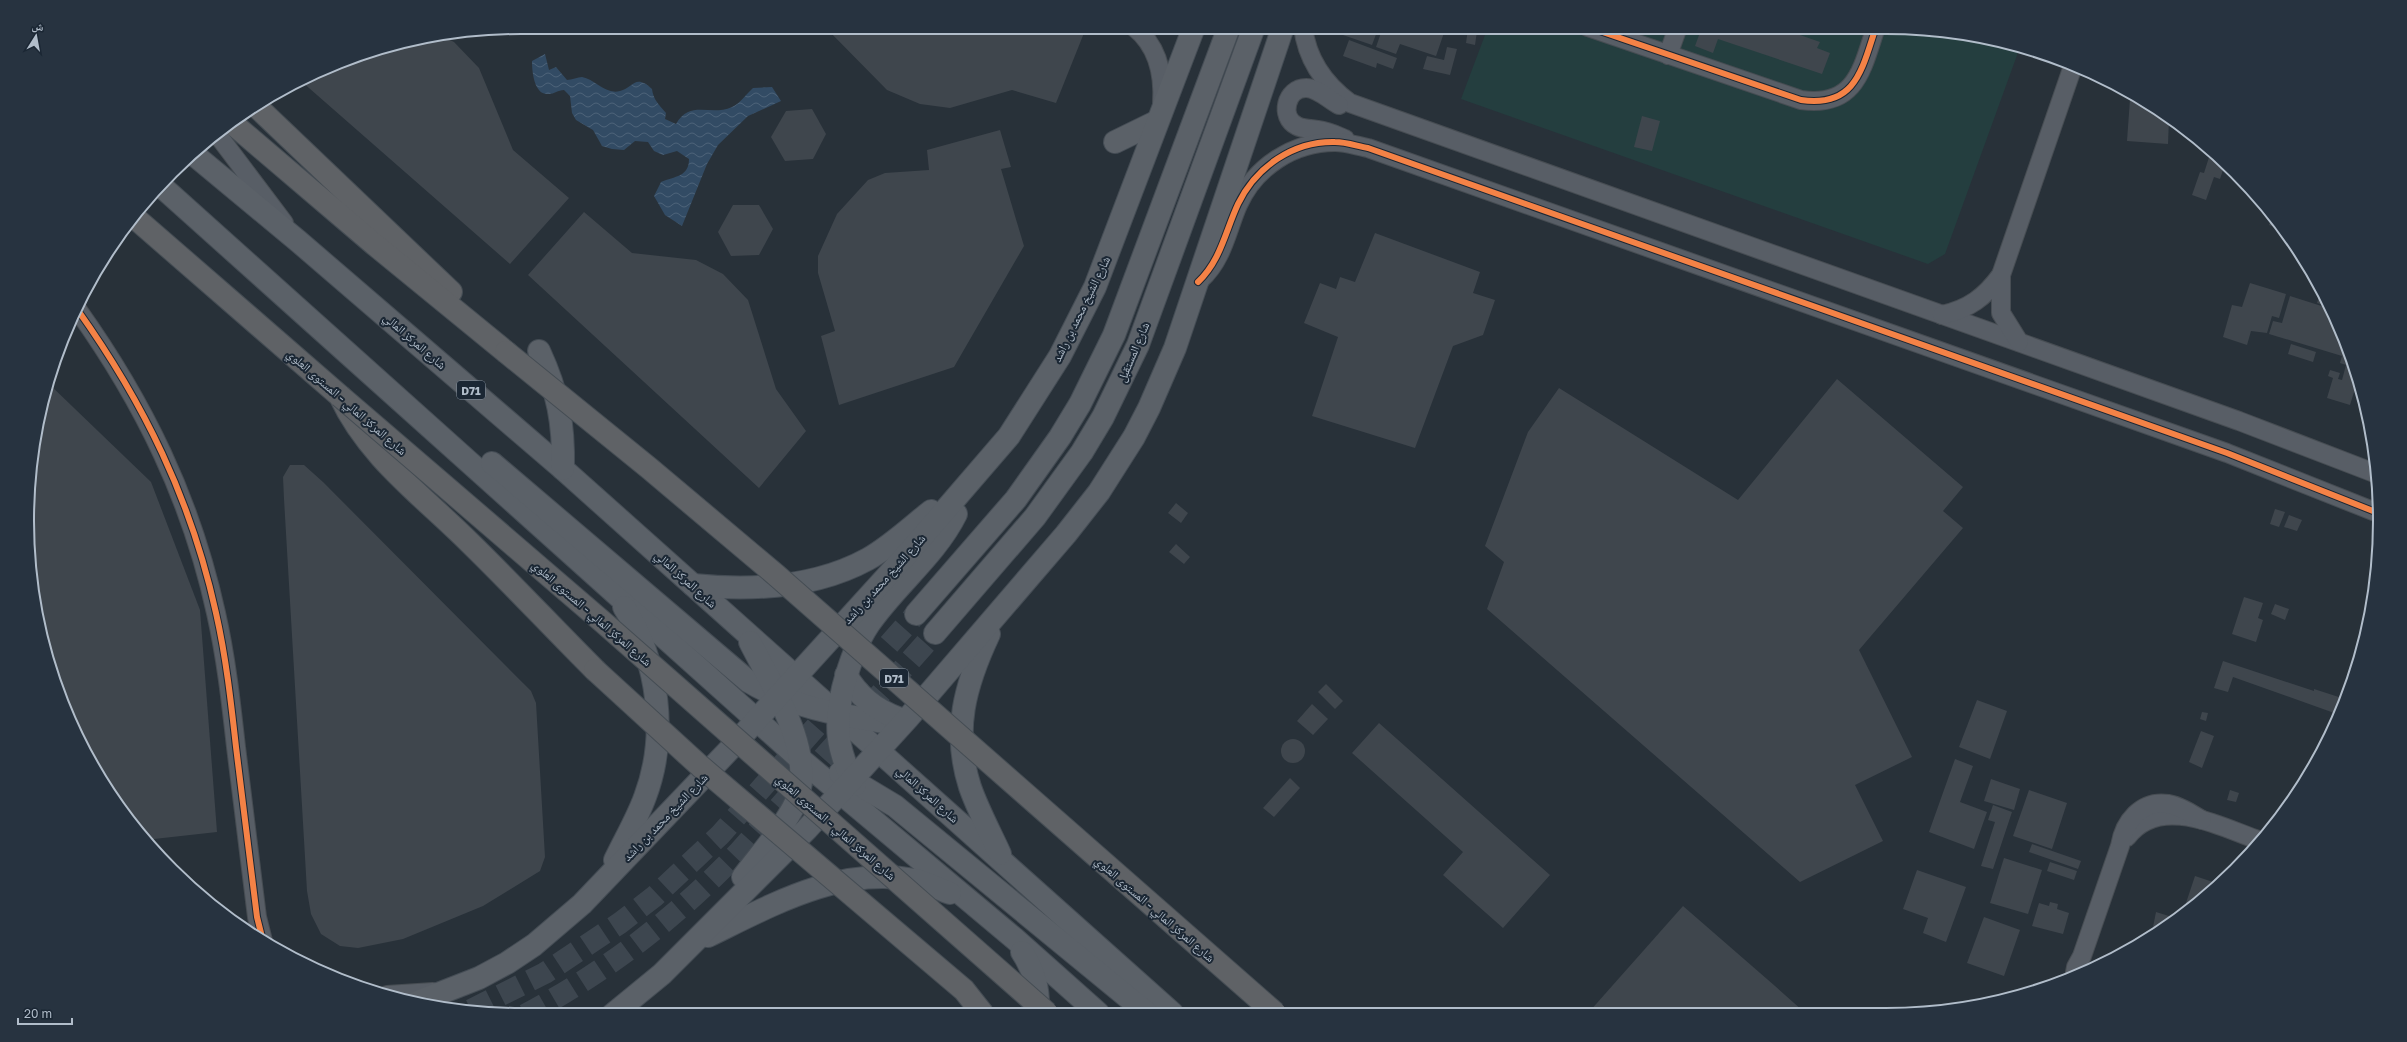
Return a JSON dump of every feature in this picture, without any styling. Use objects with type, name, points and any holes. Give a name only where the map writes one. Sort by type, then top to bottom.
[{"type":"highway","points":[[260,110],[425,265],[506,352]]},
{"type":"highway","points":[[236,127],[374,244],[506,352]]},
{"type":"highway","name":"شارع المركز المالي - المستوى العلوي","points":[[138,221],[604,623],[1041,1008]]},
{"type":"highway","name":"شارع المركز المالي - المستوى العلوي","points":[[506,352],[649,468],[787,585],[1268,1008]]},
{"type":"highway","points":[[340,396],[355,426],[375,452],[469,542],[617,691],[700,766],[964,990],[978,1008]]},
{"type":"main road","name":"شارع الشيخ محمد بن راشد","points":[[426,999],[450,990],[500,966],[534,945],[558,926],[604,881],[778,697],[795,676],[905,556],[973,478],[1025,413],[1078,322],[1110,251],[1159,114],[1191,34]]},
{"type":"main road","name":"شارع المستقبل","points":[[916,614],[1016,500],[1060,437],[1080,404],[1107,349],[1125,306],[1226,34]]},
{"type":"main road","name":"شارع المستقبل","points":[[934,633],[1043,507],[1082,452],[1103,417],[1138,345],[1251,34]]},
{"type":"main road","points":[[621,1008],[662,974],[807,829],[904,722],[1080,518],[1121,459],[1163,378],[1198,282],[1281,34]]},
{"type":"main road","points":[[1115,142],[1159,114]]},
{"type":"main road","name":"شارع المركز المالي","points":[[197,157],[298,241],[562,469],[1003,860],[1166,1008]]},
{"type":"main road","points":[[165,190],[799,758],[846,785],[895,806],[1141,1008]]},
{"type":"main road","points":[[540,351],[552,378],[560,408],[564,438],[562,469]]},
{"type":"main road","points":[[360,365],[390,380],[418,400],[748,681],[778,697],[807,708],[837,714],[904,722]]},
{"type":"main road","points":[[693,585],[728,588],[763,588],[800,582],[850,567],[884,548],[973,478]]},
{"type":"main road","points":[[973,478],[952,522],[939,541],[870,624],[853,654],[846,675],[837,714],[840,748],[846,785],[872,819],[962,897],[1015,939],[1092,1008]]},
{"type":"main road","points":[[604,881],[645,797],[657,750],[658,726],[651,672],[643,644],[631,618],[615,593]]},
{"type":"main road","points":[[999,612],[970,677],[963,704],[961,732],[964,760],[970,787],[1003,860]]},
{"type":"main road","points":[[722,660],[739,665],[749,659],[750,653],[746,633]]},
{"type":"main road","points":[[694,942],[791,812],[800,791],[801,780],[799,758],[795,736],[778,697],[746,633]]},
{"type":"main road","points":[[846,675],[862,696],[875,707],[904,722]]},
{"type":"main road","points":[[726,753],[759,750],[799,758]]},
{"type":"main road","points":[[726,753],[746,760],[767,772],[782,790],[791,812]]},
{"type":"main road","points":[[892,837],[881,813],[886,806],[895,806]]},
{"type":"main road","points":[[694,942],[802,892],[847,880],[893,878],[916,881],[962,897]]},
{"type":"main road","points":[[1015,939],[1034,971],[1038,994],[1038,1008]]},
{"type":"street","points":[[1141,34],[1150,43],[1156,55],[1162,80],[1159,114]]},
{"type":"street","points":[[1304,34],[1306,47],[1323,79],[1350,103],[2239,420],[2370,472]]},
{"type":"street","points":[[1608,34],[1801,100],[1817,102],[1832,100],[1845,93],[1856,82],[1873,34]]},
{"type":"street","points":[[1668,55],[1676,34]]},
{"type":"street","points":[[1942,315],[1959,311],[1974,304],[1988,292],[2001,275],[2071,71]]},
{"type":"street","points":[[1381,115],[1338,104],[1316,91],[1306,88],[1296,91],[1289,98],[1286,108],[1289,118],[1296,126],[1332,133],[1368,148],[2227,453],[2373,511]]},
{"type":"street","points":[[220,139],[298,241]]},
{"type":"street","points":[[1198,282],[1213,266],[1238,205],[1248,187],[1261,171],[1277,158],[1296,149],[1316,144],[1336,142],[1368,148]]},
{"type":"street","points":[[2001,275],[2001,313],[2018,342]]},
{"type":"street","points":[[80,314],[118,369],[148,421],[169,466],[200,550],[223,645],[257,917],[261,933]]},
{"type":"street","points":[[2075,969],[2076,966],[2083,964],[2120,846],[2129,834],[2140,824],[2154,818],[2169,815],[2202,820],[2255,839]]},
{"type":"street","points":[[405,994],[450,990]]},
{"type":"green space","points":[[1485,34],[1918,35],[1981,43],[2018,53],[1945,254],[1928,264],[1461,99]]},
{"type":"water","points":[[545,54],[549,70],[556,67],[567,80],[582,77],[587,78],[605,89],[615,92],[620,91],[634,83],[642,82],[646,84],[652,89],[655,99],[666,113],[665,119],[676,124],[688,112],[695,110],[724,110],[732,107],[741,101],[753,88],[772,87],[781,101],[748,116],[718,145],[707,164],[682,226],[665,215],[654,196],[661,182],[684,173],[687,169],[689,159],[677,151],[663,155],[654,151],[648,142],[635,141],[624,150],[602,146],[593,130],[576,120],[572,113],[570,96],[564,90],[551,94],[544,94],[537,87],[533,76],[532,61]]},
{"type":"building","points":[[832,34],[1084,34],[1056,103],[1012,90],[950,108],[920,104],[887,90]]},
{"type":"building","points":[[1343,34],[1376,34],[1372,45]]},
{"type":"building","points":[[1381,34],[1444,34],[1436,56],[1400,44],[1396,54],[1376,47]]},
{"type":"building","points":[[1467,34],[1477,34],[1475,45],[1466,43]]},
{"type":"building","points":[[1699,34],[1797,34],[1820,42],[1817,48],[1830,53],[1822,74],[1718,39],[1713,53],[1695,46]]},
{"type":"building","points":[[449,39],[454,42],[479,68],[513,150],[569,198],[510,264],[305,85],[364,60],[395,51],[426,43]]},
{"type":"building","points":[[1349,40],[1397,58],[1393,69],[1377,63],[1376,68],[1343,56]]},
{"type":"building","points":[[1447,47],[1457,49],[1450,75],[1423,69],[1427,56],[1444,60]]},
{"type":"building","points":[[2130,99],[2169,125],[2168,144],[2127,141]]},
{"type":"building","points":[[812,109],[826,134],[813,159],[785,161],[771,137],[786,111]]},
{"type":"building","points":[[1642,116],[1660,121],[1652,151],[1634,147]]},
{"type":"building","points":[[1000,130],[1011,167],[1001,169],[1024,246],[954,367],[839,405],[821,336],[835,331],[818,273],[818,256],[837,214],[868,180],[885,173],[929,170],[927,150]]},
{"type":"building","points":[[2209,157],[2223,170],[2220,179],[2214,177],[2206,200],[2192,195],[2200,172],[2204,173]]},
{"type":"building","points":[[733,205],[759,205],[773,229],[759,255],[731,256],[718,232]]},
{"type":"building","points":[[584,212],[632,253],[696,260],[723,274],[748,300],[776,389],[806,431],[759,488],[528,275]]},
{"type":"building","points":[[1375,233],[1480,272],[1473,293],[1495,300],[1483,335],[1453,346],[1415,448],[1312,416],[1338,337],[1304,323],[1320,283],[1336,289],[1340,277],[1355,282]]},
{"type":"building","points":[[2250,283],[2286,294],[2279,318],[2272,316],[2267,333],[2251,331],[2247,345],[2223,337],[2232,305],[2242,307]]},
{"type":"building","points":[[2290,296],[2323,307],[2347,364],[2355,390],[2350,405],[2327,398],[2333,378],[2328,376],[2330,370],[2340,373],[2338,379],[2342,380],[2346,365],[2340,363],[2342,356],[2269,334],[2273,321],[2282,323]]},
{"type":"building","points":[[2319,298],[2322,304],[2317,303]]},
{"type":"building","points":[[2291,344],[2316,352],[2313,362],[2288,354]]},
{"type":"building","points":[[1837,379],[1963,487],[1943,511],[1963,528],[1859,650],[1912,757],[1855,785],[1883,841],[1800,882],[1487,609],[1504,562],[1485,546],[1528,432],[1559,388],[1738,500]]},
{"type":"building","points":[[53,388],[151,482],[200,610],[217,832],[153,839],[116,792],[99,764],[84,736],[60,678],[43,616],[38,585],[34,521],[38,457],[43,426]]},
{"type":"building","points":[[290,465],[304,465],[323,482],[531,691],[536,703],[545,857],[540,871],[483,906],[403,939],[358,948],[340,946],[321,934],[311,914],[307,891],[283,477]]},
{"type":"building","points":[[1176,503],[1188,513],[1181,523],[1168,513]]},
{"type":"building","points":[[2275,509],[2285,512],[2279,527],[2270,524]]},
{"type":"building","points":[[2289,515],[2302,520],[2297,531],[2284,527]]},
{"type":"building","points":[[1176,544],[1190,557],[1184,564],[1169,552]]},
{"type":"building","points":[[2244,597],[2263,603],[2258,618],[2263,620],[2256,642],[2232,634]]},
{"type":"building","points":[[2275,604],[2289,609],[2285,620],[2271,614]]},
{"type":"building","points":[[2223,661],[2314,691],[2314,689],[2340,697],[2333,713],[2233,677],[2228,692],[2214,688]]},
{"type":"building","points":[[1326,684],[1343,701],[1335,709],[1318,692]]},
{"type":"building","points":[[1977,700],[2007,711],[1990,759],[1959,747]]},
{"type":"building","points":[[1312,704],[1328,719],[1313,735],[1297,721]]},
{"type":"building","points":[[2202,712],[2208,713],[2206,721],[2200,719]]},
{"type":"building","points":[[1379,723],[1550,875],[1503,928],[1443,875],[1463,852],[1352,753]]},
{"type":"building","points":[[2201,731],[2214,736],[2202,768],[2189,762]]},
{"type":"building","points":[[1293,739],[1302,742],[1305,751],[1302,760],[1293,763],[1284,760],[1281,751],[1284,742]]},
{"type":"building","points":[[1955,759],[1973,766],[1960,802],[1987,812],[1974,849],[1929,832]]},
{"type":"building","points":[[1290,778],[1300,788],[1274,817],[1263,808]]},
{"type":"building","points":[[1991,779],[2020,789],[2014,810],[1984,801]]},
{"type":"building","points":[[2029,790],[2067,803],[2052,849],[2013,836]]},
{"type":"building","points":[[2230,790],[2239,793],[2236,802],[2227,800]]},
{"type":"building","points":[[1993,805],[2012,812],[1993,869],[1981,866],[1995,822],[1988,820]]},
{"type":"building","points":[[2032,844],[2081,861],[2078,869],[2029,852]]},
{"type":"building","points":[[2004,858],[2042,870],[2028,914],[1990,903]]},
{"type":"building","points":[[2050,862],[2077,871],[2074,880],[2047,871]]},
{"type":"building","points":[[1917,870],[1966,887],[1946,942],[1923,933],[1928,918],[1903,909]]},
{"type":"building","points":[[2195,876],[2212,882],[2207,887],[2186,904]]},
{"type":"building","points":[[2050,902],[2058,904],[2057,909],[2069,913],[2063,934],[2032,926],[2039,903],[2049,906]]},
{"type":"building","points":[[1683,906],[1800,1008],[1593,1008]]},
{"type":"building","points":[[2156,912],[2169,916],[2157,926],[2153,927]]},
{"type":"building","points":[[1984,917],[2020,930],[2004,976],[1967,963]]},
{"type":"tunnel","points":[[479,1006],[545,973],[620,923],[655,896],[720,835],[916,614]]},
{"type":"tunnel","points":[[537,1008],[584,981],[638,943],[714,877],[738,853],[935,633]]},
{"type":"cycle path","points":[[1608,34],[1801,100],[1819,101],[1834,98],[1845,91],[1854,82],[1861,71],[1874,34]]},
{"type":"cycle path","points":[[1198,282],[1206,273],[1217,255],[1238,204],[1255,179],[1266,168],[1291,151],[1305,146],[1320,143],[1347,143],[1368,148],[2227,453],[2373,511]]},
{"type":"cycle path","points":[[80,314],[101,344],[144,416],[179,492],[206,571],[220,630],[230,696],[257,917],[261,933]]}]
